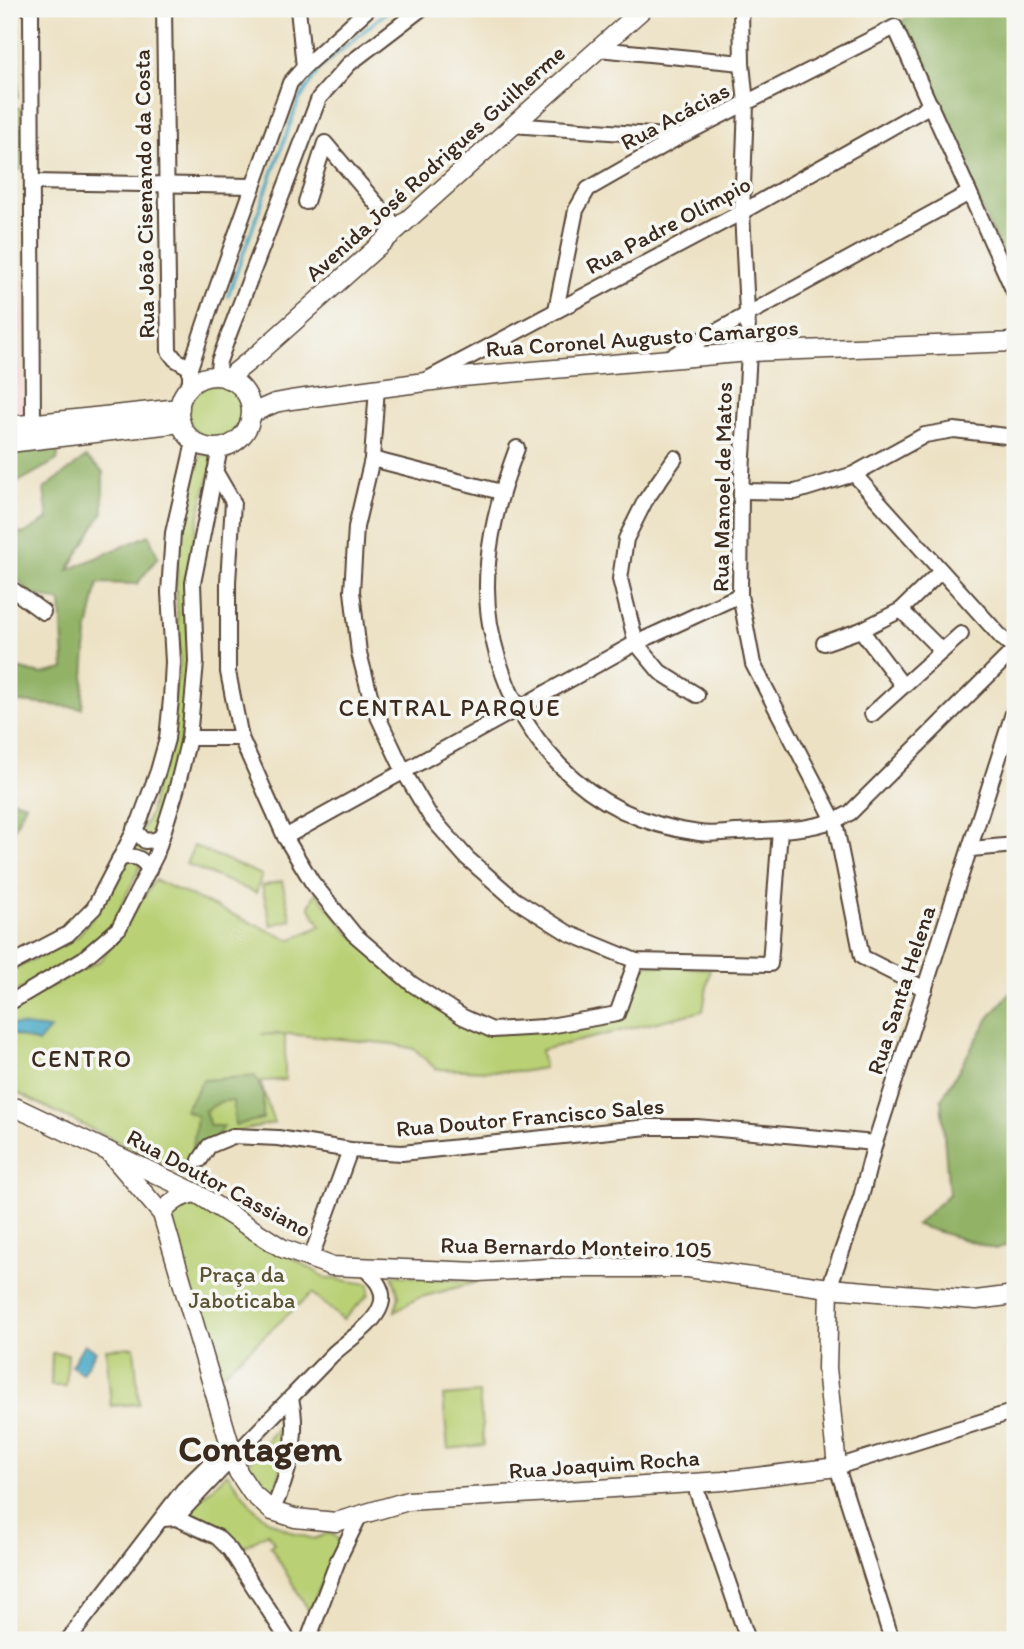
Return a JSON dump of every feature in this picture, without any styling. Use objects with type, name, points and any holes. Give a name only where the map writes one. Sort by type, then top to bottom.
[{"type":"main road","name":"Avenida José Rodrigues Guilherme","points":[[222,378],[259,353],[643,9]]},
{"type":"main road","name":"Rua Coronel Augusto Camargos","points":[[248,400],[275,403],[424,381],[749,352],[1015,342]]},
{"type":"main road","name":"Avenida José Rodrigues Guilherme","points":[[248,400],[259,353]]},
{"type":"main road","points":[[190,377],[222,378],[248,400],[246,430],[239,440],[220,448],[205,447],[194,442],[187,434],[180,416],[181,401],[190,377]]},
{"type":"main road","points":[[9,426],[180,416]]},
{"type":"main road","points":[[9,443],[180,416]]},
{"type":"main road","name":"Rua Doutor Cassiano","points":[[11,1105],[196,1193],[282,1248],[331,1266],[365,1268]]},
{"type":"main road","points":[[108,1151],[162,1214],[231,1451],[244,1484],[272,1511]]},
{"type":"main road","points":[[162,1214],[180,1197],[196,1193]]},
{"type":"main road","name":"Rua Bernardo Monteiro 105","points":[[365,1268],[478,1272],[549,1268],[688,1268],[829,1288],[976,1300],[1015,1294]]},
{"type":"main road","points":[[829,1288],[827,1368],[837,1467]]},
{"type":"main road","name":"Rua Joaquim Rocha","points":[[272,1511],[295,1518],[336,1522],[408,1501],[694,1483],[837,1467]]},
{"type":"street","points":[[31,9],[33,424]]},
{"type":"street","name":"Rua João Cisenando da Costa","points":[[164,9],[169,351],[190,377]]},
{"type":"street","points":[[298,9],[304,67]]},
{"type":"street","points":[[190,377],[252,186],[290,83],[368,9]]},
{"type":"street","points":[[222,378],[219,361],[319,98],[349,64],[421,9]]},
{"type":"street","name":"Rua Manoel de Matos","points":[[741,9],[746,104],[742,212],[749,352],[741,491],[740,596],[754,664],[835,822],[862,957],[925,989]]},
{"type":"street","name":"Rua Acácias","points":[[556,310],[576,210],[588,189],[680,137],[895,27],[931,105]]},
{"type":"street","points":[[598,49],[742,63]]},
{"type":"street","points":[[931,105],[1015,294]]},
{"type":"street","name":"Rua Padre Olímpio","points":[[424,381],[742,212],[931,105]]},
{"type":"street","points":[[512,125],[680,137]]},
{"type":"street","points":[[306,202],[325,144],[398,229]]},
{"type":"street","points":[[32,182],[252,186]]},
{"type":"street","points":[[666,360],[969,193]]},
{"type":"street","points":[[377,387],[372,460],[356,527],[352,591],[359,653],[373,706],[404,772],[430,816],[467,858],[514,899],[568,933],[636,961],[770,964],[780,830]]},
{"type":"street","points":[[741,491],[795,492],[853,474],[925,435],[954,430],[1015,437]]},
{"type":"street","points":[[9,965],[68,934],[94,908],[134,829],[153,784],[167,739],[173,662],[169,592],[173,533],[194,442]]},
{"type":"street","points":[[9,1003],[83,958],[119,928],[149,870],[162,836],[189,738],[196,662],[192,583],[220,448]]},
{"type":"street","points":[[517,448],[501,492],[491,537],[488,576],[490,623],[500,664],[517,709],[560,769],[601,800],[646,822],[701,834],[780,830],[835,822],[850,813],[1015,648],[1002,638],[940,572],[853,474]]},
{"type":"street","points":[[675,458],[645,500],[626,539],[620,579],[635,643],[660,672],[697,695]]},
{"type":"street","points":[[372,460],[501,492]]},
{"type":"street","points":[[215,471],[233,502],[228,582],[228,672],[241,738],[285,837],[312,882],[354,934],[412,984],[463,1017],[492,1030],[544,1027],[617,1014],[636,961]]},
{"type":"street","points":[[824,643],[861,631],[901,610],[940,572]]},
{"type":"street","points":[[9,587],[43,612]]},
{"type":"street","points":[[285,837],[635,643],[740,596]]},
{"type":"street","points":[[901,610],[942,652]]},
{"type":"street","points":[[861,631],[903,686]]},
{"type":"street","points":[[872,714],[961,634]]},
{"type":"street","name":"Rua Santa Helena","points":[[829,1288],[861,1197],[875,1143],[1015,707]]},
{"type":"street","points":[[189,738],[241,738]]},
{"type":"street","points":[[134,829],[145,841],[162,836]]},
{"type":"street","points":[[971,849],[1015,845]]},
{"type":"street","points":[[119,859],[127,856],[139,858],[149,870]]},
{"type":"street","name":"Rua Doutor Francisco Sales","points":[[201,1160],[209,1146],[233,1136],[278,1138],[350,1150],[401,1153],[649,1127],[698,1127],[875,1143]]},
{"type":"street","points":[[310,1260],[350,1150]]},
{"type":"street","points":[[68,1640],[169,1518],[183,1490],[291,1399],[334,1353],[371,1320],[380,1307],[381,1290],[375,1278],[365,1268]]},
{"type":"street","points":[[272,1511],[291,1454],[295,1413],[291,1399]]},
{"type":"street","name":"Rua Joaquim Rocha","points":[[837,1467],[1015,1411]]},
{"type":"street","points":[[837,1467],[892,1640]]},
{"type":"street","points":[[694,1483],[748,1640]]},
{"type":"street","points":[[308,1640],[359,1517]]},
{"type":"street","points":[[169,1518],[217,1537],[230,1550],[288,1640]]},
{"type":"street","points":[[336,1522],[347,1541]]},
{"type":"shaded area","points":[[9,279],[23,279],[23,418],[9,418]]},
{"type":"green space","points":[[9,9],[18,9],[18,97],[9,98]]},
{"type":"green space","points":[[921,9],[1015,9],[1015,284],[899,23]]},
{"type":"green space","points":[[9,108],[21,108],[21,170],[9,170]]},
{"type":"green space","points":[[215,385],[234,393],[242,412],[234,431],[215,439],[196,431],[188,412],[196,393]]},
{"type":"green space","points":[[60,445],[57,460],[9,487],[9,451]]},
{"type":"green space","points":[[201,454],[216,456],[204,493],[185,582],[190,668],[176,773],[151,843],[113,924],[74,958],[9,996],[9,972],[78,936],[109,895],[150,814],[180,663],[176,586],[179,533]]},
{"type":"green space","points":[[86,457],[103,472],[103,512],[68,570],[149,535],[158,557],[137,584],[98,583],[87,634],[82,708],[9,701],[9,666],[41,674],[64,669],[61,602],[29,593],[9,567],[9,529],[23,534],[48,519],[44,489]]},
{"type":"green space","points":[[9,799],[26,804],[10,837],[9,837]]},
{"type":"green space","points":[[194,846],[262,875],[256,893],[186,864]]},
{"type":"green space","points":[[155,880],[290,940],[321,926],[309,907],[316,892],[348,932],[489,1033],[614,1017],[638,964],[710,969],[703,1011],[541,1050],[544,1068],[521,1072],[436,1069],[414,1049],[393,1044],[287,1034],[261,1034],[285,1035],[285,1080],[260,1081],[274,1123],[223,1138],[205,1151],[184,1174],[9,1089],[9,1008],[101,960]]},
{"type":"green space","points":[[282,881],[291,920],[271,925],[262,886]]},
{"type":"green space","points":[[1015,987],[1015,1243],[995,1249],[916,1225],[949,1194],[941,1100],[989,1018]]},
{"type":"green space","points":[[255,1076],[263,1093],[263,1119],[235,1125],[233,1101],[222,1101],[205,1111],[210,1126],[224,1126],[213,1141],[192,1154],[197,1116],[185,1110],[203,1080]]},
{"type":"green space","name":"Praça da Jaboticaba","points":[[183,1204],[200,1205],[327,1278],[369,1284],[369,1294],[343,1320],[312,1293],[216,1379],[173,1229],[174,1215]]},
{"type":"green space","points":[[392,1275],[477,1282],[418,1298],[395,1311],[399,1296]]},
{"type":"green space","points":[[134,1347],[139,1404],[111,1406],[106,1349]]},
{"type":"green space","points":[[52,1353],[68,1354],[66,1386],[51,1386]]},
{"type":"green space","points":[[479,1393],[484,1445],[448,1449],[443,1396]]},
{"type":"green space","points":[[288,1414],[282,1462],[275,1493],[270,1495],[245,1467]]},
{"type":"green space","points":[[227,1473],[252,1506],[266,1519],[293,1533],[314,1539],[329,1533],[341,1543],[309,1611],[270,1546],[274,1543],[268,1533],[236,1551],[215,1528],[185,1515]]},
{"type":"water","points":[[9,1024],[50,1029],[38,1043],[9,1033]]},
{"type":"water","points":[[84,1344],[96,1351],[82,1373],[71,1366]]},
{"type":"waterway","points":[[228,296],[298,102],[320,68],[390,9]]},
{"type":"district","name":"CENTRAL PARQUE","points":[[450,708]]},
{"type":"district","name":"CENTRO","points":[[82,1059]]},
{"type":"district","name":"Contagem","points":[[260,1448]]}]
